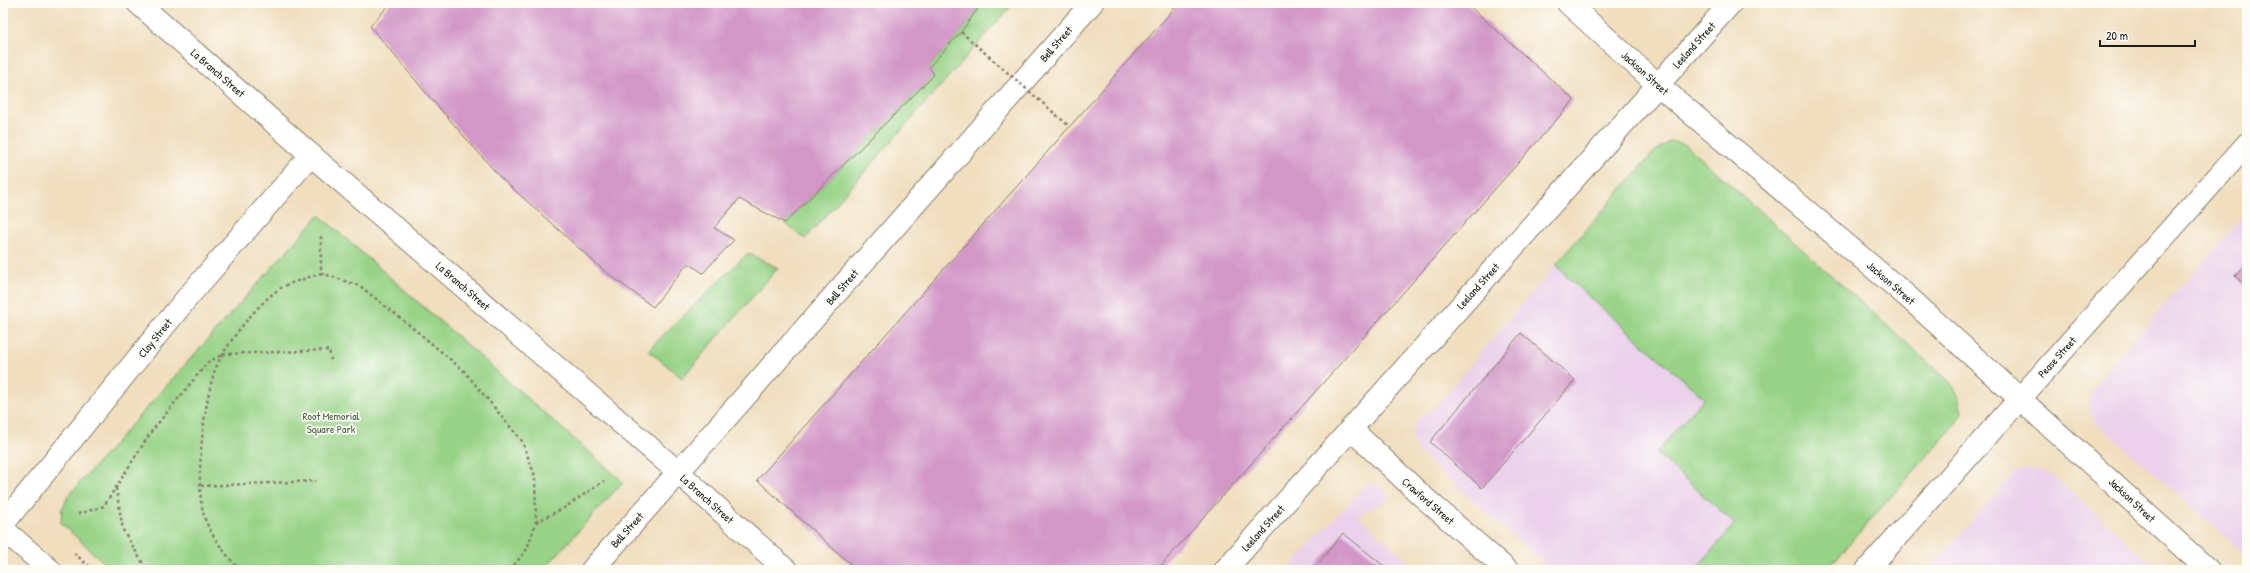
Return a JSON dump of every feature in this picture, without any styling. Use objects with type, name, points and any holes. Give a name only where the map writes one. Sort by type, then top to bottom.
[{"type":"street","name":"La Branch Street","points":[[138,3],[311,155],[678,472],[786,570]]},
{"type":"street","name":"Bell Street","points":[[592,570],[1092,3]]},
{"type":"street","name":"Jackson Street","points":[[1568,3],[1658,85],[1908,297],[2021,398],[2208,570]]},
{"type":"street","name":"Leeland Street","points":[[1225,570],[1731,3]]},
{"type":"street","name":"Pease Street","points":[[1868,570],[2247,144]]},
{"type":"street","name":"Clay Street","points":[[3,524],[187,298],[311,155]]},
{"type":"street","name":"Crawford Street","points":[[1351,429],[1420,495],[1507,570]]},
{"type":"street","points":[[3,529],[50,570]]},
{"type":"path","points":[[961,32],[1069,126]]},
{"type":"path","points":[[321,235],[321,273]]},
{"type":"path","points":[[240,570],[218,543],[203,512],[201,451],[214,372],[224,354],[251,315],[281,288],[321,273],[360,286],[464,370],[522,441],[535,476],[536,522],[527,549],[510,570]]},
{"type":"path","points":[[78,514],[104,506],[152,432],[208,362],[224,354],[329,350],[331,360]]},
{"type":"path","points":[[201,486],[316,481]]},
{"type":"path","points":[[536,522],[564,508],[604,481]]},
{"type":"path","points":[[116,488],[122,530],[148,570]]},
{"type":"path","points":[[74,554],[93,570]]},
{"type":"shaded area","points":[[2247,212],[2247,556],[2094,421],[2089,406],[2091,393],[2107,370]]},
{"type":"shaded area","points":[[1556,264],[1569,279],[1704,398],[1656,453],[1735,524],[1695,570],[1552,570],[1418,452],[1412,439],[1413,428],[1419,417],[1431,412]]},
{"type":"shaded area","points":[[2024,469],[2042,470],[2057,479],[2155,567],[2153,570],[1928,570],[2013,474]]},
{"type":"shaded area","points":[[1366,484],[1378,485],[1386,492],[1389,498],[1358,516],[1418,570],[1287,570]]},
{"type":"green space","points":[[982,3],[1014,3],[805,239],[785,223],[934,75],[929,67],[961,32]]},
{"type":"green space","points":[[1671,141],[1686,145],[1951,383],[1958,395],[1962,413],[1954,426],[1826,570],[1695,570],[1735,524],[1656,453],[1704,398],[1569,279],[1556,264],[1654,152]]},
{"type":"green space","name":"Root Memorial Square Park","points":[[319,215],[623,482],[543,570],[112,570],[61,523],[62,509],[68,496]]},
{"type":"green space","points":[[748,253],[778,268],[682,378],[648,350]]},
{"type":"building","points":[[388,3],[982,3],[961,32],[929,67],[934,75],[785,223],[739,199],[714,228],[734,240],[703,273],[688,263],[653,307],[602,269],[500,177],[426,93],[370,26],[389,5]]},
{"type":"building","points":[[1179,3],[1466,3],[1574,100],[1157,570],[857,570],[757,480]]},
{"type":"building","points":[[2247,263],[2247,287],[2235,276]]},
{"type":"building","points":[[1521,333],[1575,380],[1482,488],[1430,442]]},
{"type":"building","points":[[1343,533],[1389,570],[1313,570]]}]
